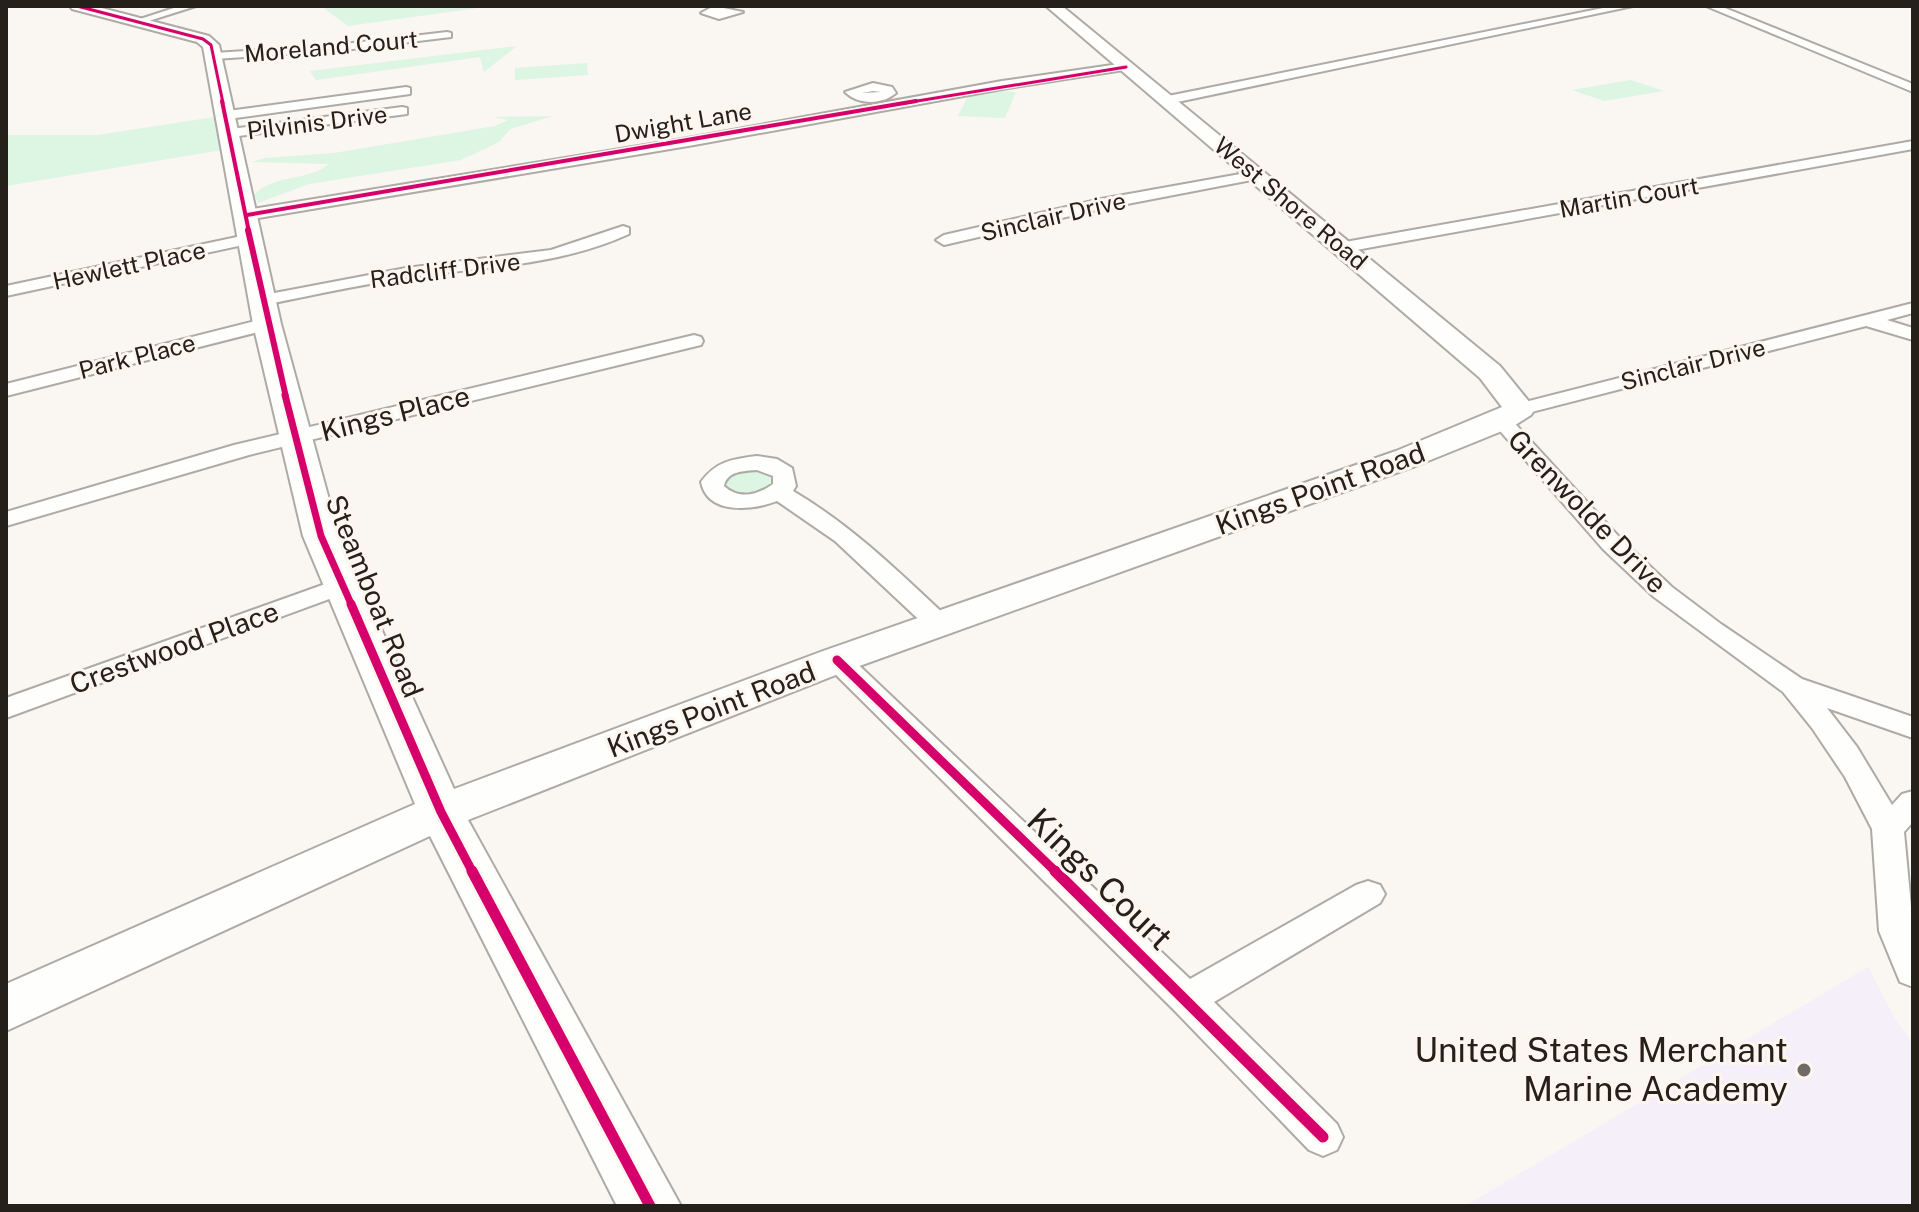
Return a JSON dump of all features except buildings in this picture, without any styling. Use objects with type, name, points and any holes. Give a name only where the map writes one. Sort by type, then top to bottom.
[{"type":"main road","points":[[77,6],[203,39],[211,45],[215,56]]},
{"type":"main road","name":"West Shore Road","points":[[1053,6],[1345,247],[1490,372],[1510,415]]},
{"type":"main road","name":"Steamboat Road","points":[[215,56],[266,312],[294,438],[321,536],[441,812],[650,1206]]},
{"type":"main road","name":"Kings Point Road","points":[[6,1008],[441,812],[837,660],[1407,458],[1510,415]]},
{"type":"street","points":[[136,22],[191,6]]},
{"type":"street","points":[[1168,100],[1628,6]]},
{"type":"street","points":[[1711,6],[1913,88]]},
{"type":"street","name":"Moreland Court","points":[[215,56],[333,48],[447,35]]},
{"type":"street","points":[[992,73],[1121,62]]},
{"type":"street","name":"Dwight Lane","points":[[249,227],[1121,62]]},
{"type":"street","points":[[230,124],[406,91]]},
{"type":"street","name":"Pilvinis Drive","points":[[230,124],[402,111]]},
{"type":"street","name":"Martin Court","points":[[1345,247],[1913,145]]},
{"type":"street","name":"Sinclair Drive","points":[[944,240],[1013,227],[1101,204],[1257,175]]},
{"type":"street","name":"Hewlett Place","points":[[6,291],[249,227]]},
{"type":"street","name":"Radcliff Drive","points":[[266,312],[414,272],[498,265],[590,247],[623,231]]},
{"type":"street","name":"Sinclair Drive","points":[[1510,415],[1913,308]]},
{"type":"street","name":"Park Place","points":[[6,390],[266,312]]},
{"type":"street","points":[[1867,320],[1913,334]]},
{"type":"street","name":"Kings Place","points":[[6,519],[294,438],[694,341]]},
{"type":"street","name":"Grenwolde Drive","points":[[1510,415],[1612,544],[1663,592],[1792,685],[1824,721],[1849,756],[1888,829],[1896,931],[1913,972]]},
{"type":"street","points":[[779,493],[834,526],[939,624]]},
{"type":"street","name":"Crestwood Place","points":[[6,708],[342,586]]},
{"type":"street","name":"Kings Court","points":[[837,660],[1187,999],[1323,1137]]},
{"type":"street","name":"Grenwolde Drive","points":[[1792,685],[1913,728]]},
{"type":"street","points":[[1888,829],[1913,802]]},
{"type":"street","points":[[1187,999],[1368,894]]},
{"type":"shaded area","name":"United States Merchant Marine Academy","points":[[1868,967],[1893,1015],[1913,1044],[1913,1206],[1465,1206]]},
{"type":"green space","points":[[321,6],[492,6],[348,26]]},
{"type":"green space","points":[[517,46],[484,72],[480,57],[316,80],[310,71]]},
{"type":"green space","points":[[587,63],[588,75],[515,80],[515,68]]},
{"type":"green space","points":[[1631,80],[1664,91],[1604,101],[1572,90]]},
{"type":"green space","points":[[971,90],[1016,92],[1005,118],[958,116]]},
{"type":"green space","points":[[228,115],[234,148],[6,186],[6,135],[97,135]]},
{"type":"green space","points":[[553,116],[510,129],[499,142],[461,160],[309,184],[258,203],[254,195],[272,183],[321,170],[329,164],[252,162],[265,158],[334,153],[495,126],[508,120],[493,117]]},
{"type":"green space","points":[[752,467],[774,473],[774,487],[748,494],[724,487],[730,474]]},
{"type":"cycle path","points":[[77,6],[203,39],[211,45],[267,324],[321,536],[441,812],[650,1206]]},
{"type":"cycle path","points":[[247,215],[694,141],[1002,85],[1126,67]]},
{"type":"cycle path","points":[[837,660],[1187,999],[1323,1137]]},
{"type":"place","name":"United States Merchant Marine Academy","points":[[1804,1070]]}]
